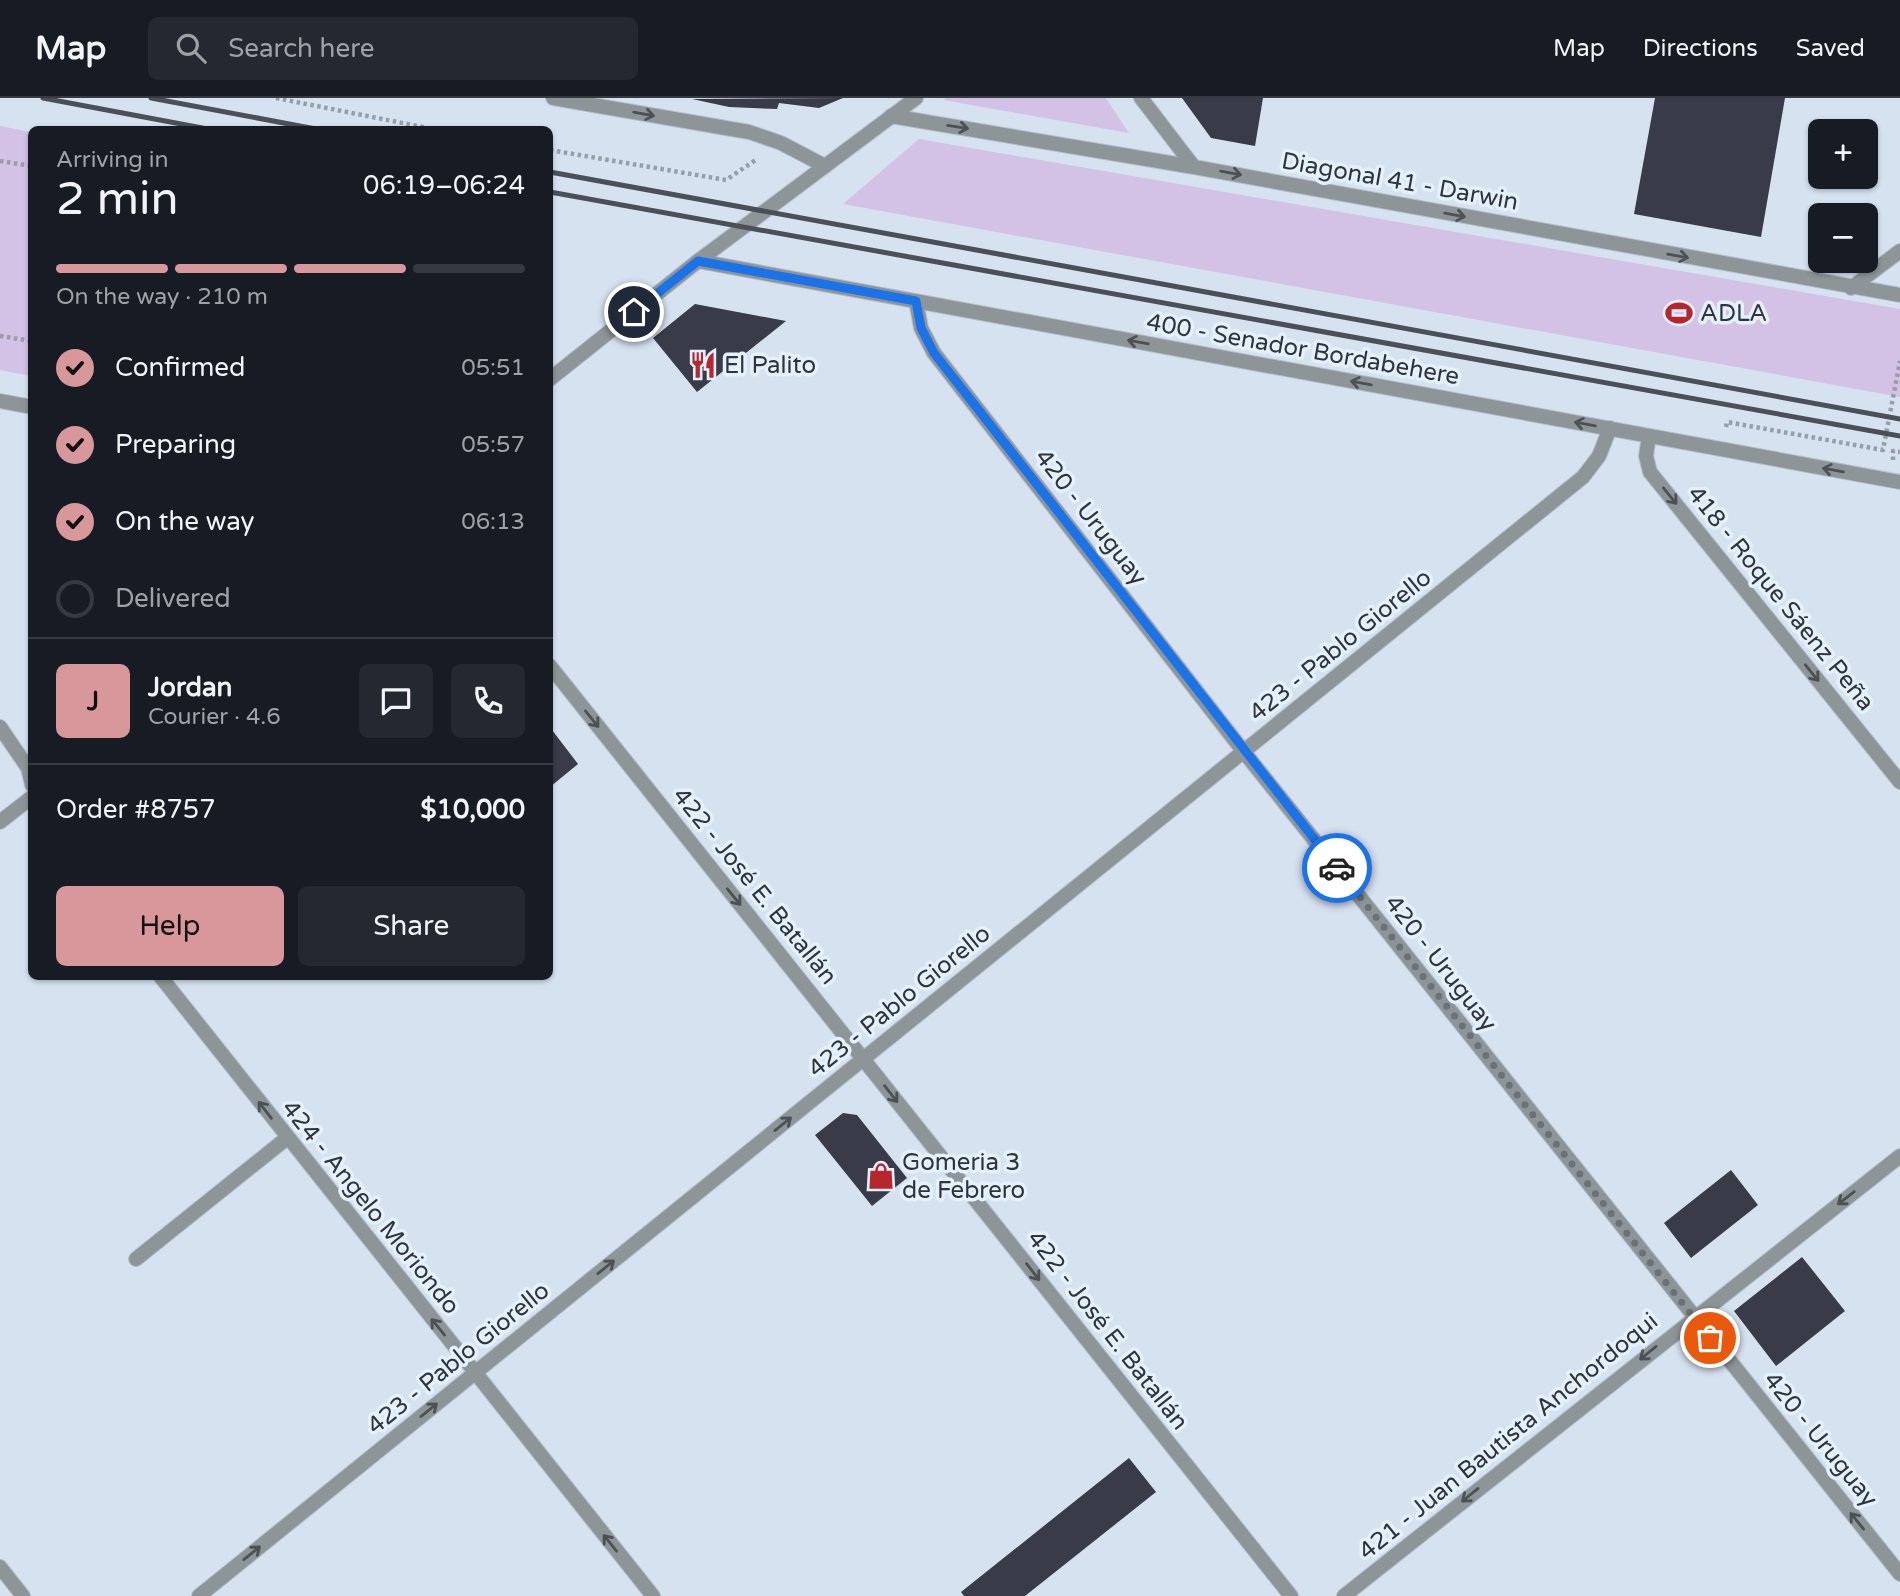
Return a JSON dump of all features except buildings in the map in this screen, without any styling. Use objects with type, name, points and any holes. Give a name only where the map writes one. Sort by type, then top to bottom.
[{"type":"street","points":[[552,98],[749,132],[781,143],[825,166]]},
{"type":"street","points":[[553,377],[698,261],[916,98]]},
{"type":"street","points":[[1141,98],[1194,167]]},
{"type":"street","name":"Diagonal 41 - Darwin","points":[[891,116],[1194,167],[1900,295]]},
{"type":"street","points":[[1851,288],[1900,251]]},
{"type":"street","name":"400 - Senador Bordabehere","points":[[698,261],[1900,482]]},
{"type":"street","name":"420 - Uruguay","points":[[916,301],[921,328],[934,353],[1244,752],[1900,1574]]},
{"type":"street","points":[[0,401],[28,407]]},
{"type":"street","name":"423 - Pablo Giorello","points":[[199,1596],[1583,477],[1599,456],[1610,428]]},
{"type":"street","name":"418 - Roque Sáenz Peña","points":[[1649,436],[1646,456],[1650,472],[1900,782]]},
{"type":"street","name":"422 - José E. Batallán","points":[[553,670],[1291,1596]]},
{"type":"street","points":[[0,727],[28,768]]},
{"type":"street","points":[[0,822],[28,800]]},
{"type":"street","name":"424 - Angelo Moriondo","points":[[163,980],[653,1596]]},
{"type":"street","points":[[136,1259],[287,1138]]},
{"type":"street","name":"421 - Juan Bautista Anchordoqui","points":[[1344,1596],[1693,1317],[1900,1156]]},
{"type":"street","points":[[0,1567],[23,1596]]},
{"type":"path","points":[[276,98],[418,126]]},
{"type":"path","points":[[553,151],[726,180],[781,143]]},
{"type":"path","points":[[0,161],[28,165]]},
{"type":"path","points":[[0,336],[28,340]]},
{"type":"path","points":[[1722,449],[1727,422],[1884,450],[1900,361]]},
{"type":"shaded area","points":[[1106,98],[1129,133],[943,100]]},
{"type":"shaded area","points":[[0,126],[28,131],[28,375],[0,370]]},
{"type":"shaded area","points":[[919,139],[1900,309],[1900,397],[843,204]]},
{"type":"railway","points":[[43,98],[192,126]]},
{"type":"railway","points":[[151,98],[300,126]]},
{"type":"railway","points":[[553,173],[1900,419]]},
{"type":"railway","points":[[553,193],[1900,436]]},
{"type":"way so far","points":[[1337,868],[1710,1338]]},
{"type":"place","name":"ADLA","points":[[1679,313]]},
{"type":"place","name":"El Palito","points":[[703,365]]},
{"type":"place","name":"Gomeria 3 de Febrero","points":[[881,1176]]},
{"type":"route","points":[[634,312],[698,261],[916,301],[921,328],[934,353],[1337,868]]}]
